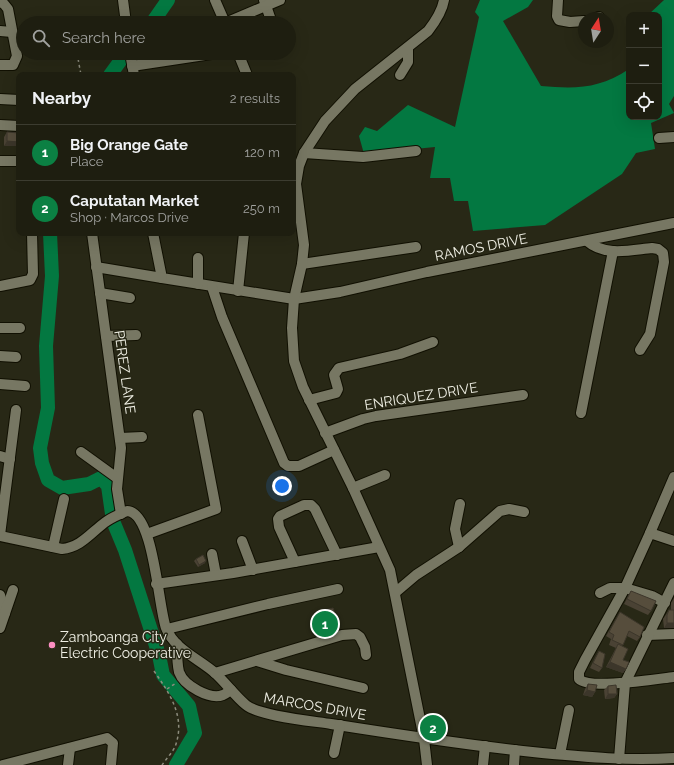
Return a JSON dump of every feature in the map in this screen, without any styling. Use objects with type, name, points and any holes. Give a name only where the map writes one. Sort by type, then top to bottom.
[{"type":"street","points":[[122,0],[125,16]]},
{"type":"street","points":[[215,0],[222,16]]},
{"type":"street","points":[[239,16],[265,3],[280,0]]},
{"type":"street","points":[[427,765],[424,739],[405,651],[396,592],[390,570],[353,488],[303,387],[293,354],[294,299],[302,264],[304,245],[296,184],[299,166],[304,152],[325,121],[355,90],[408,49],[428,31],[436,21],[444,0]]},
{"type":"street","points":[[558,0],[556,16],[559,20],[578,21]]},
{"type":"street","points":[[0,2],[8,9],[16,56],[13,65],[0,65]]},
{"type":"street","points":[[265,3],[270,16]]},
{"type":"street","points":[[0,31],[12,32]]},
{"type":"street","points":[[400,75],[408,62],[408,49]]},
{"type":"street","points":[[131,60],[133,71],[185,60]]},
{"type":"street","points":[[241,60],[247,72]]},
{"type":"street","points":[[0,99],[16,100]]},
{"type":"street","points":[[0,125],[16,126]]},
{"type":"street","points":[[659,138],[674,137]]},
{"type":"street","points":[[304,152],[363,157],[416,151]]},
{"type":"street","points":[[0,161],[16,161]]},
{"type":"street","name":"RAMOS DRIVE","points":[[96,267],[212,287],[294,299],[340,292],[426,272],[674,223]]},
{"type":"street","points":[[0,286],[30,280],[33,274],[32,236]]},
{"type":"street","name":"PEREZ LANE","points":[[92,236],[121,448],[117,478],[120,515]]},
{"type":"street","points":[[155,236],[162,278]]},
{"type":"street","points":[[238,290],[244,236]]},
{"type":"street","points":[[587,241],[593,246],[613,252],[652,248],[661,251],[664,256],[650,334],[640,350]]},
{"type":"street","points":[[302,264],[416,246]]},
{"type":"street","points":[[581,413],[613,252]]},
{"type":"street","points":[[198,258],[198,284]]},
{"type":"street","points":[[212,287],[222,317],[284,463],[288,466],[299,466],[334,450]]},
{"type":"street","points":[[100,293],[130,298]]},
{"type":"street","points":[[0,328],[20,328]]},
{"type":"street","points":[[106,336],[136,335]]},
{"type":"street","points":[[309,400],[336,393],[338,389],[334,375],[339,368],[400,354],[433,342]]},
{"type":"street","points":[[0,356],[16,357]]},
{"type":"street","points":[[0,384],[25,386]]},
{"type":"street","name":"ENRIQUEZ DRIVE","points":[[325,433],[363,419],[376,416],[523,395]]},
{"type":"street","points":[[16,410],[5,457],[0,536],[54,548],[73,548],[82,543],[91,533],[108,520],[120,515]]},
{"type":"street","points":[[147,534],[216,509],[198,415]]},
{"type":"street","points":[[120,438],[142,437]]},
{"type":"street","points":[[81,452],[117,478]]},
{"type":"street","points":[[353,488],[385,475]]},
{"type":"street","points":[[674,477],[625,588],[585,660],[579,676],[582,681],[586,683],[625,683],[674,677]]},
{"type":"street","points":[[54,548],[64,499]]},
{"type":"street","points":[[459,547],[456,529],[460,504]]},
{"type":"street","points":[[295,562],[279,527],[278,519],[280,516],[304,505],[311,505],[315,509],[337,555]]},
{"type":"street","points":[[396,592],[416,575],[459,547],[500,511],[513,510],[524,512]]},
{"type":"street","name":"MARCOS DRIVE","points":[[120,515],[127,511],[135,514],[143,524],[147,534],[166,629],[177,644],[215,673],[246,705],[254,709],[280,716],[424,739],[625,761],[669,760]]},
{"type":"street","points":[[650,533],[674,541]]},
{"type":"street","points":[[242,541],[253,570]]},
{"type":"street","points":[[156,584],[253,570],[380,547]]},
{"type":"street","points":[[212,554],[216,575]]},
{"type":"street","points":[[625,761],[625,683],[647,635],[665,603],[674,583]]},
{"type":"street","points":[[600,593],[610,588],[625,588],[652,596],[665,603]]},
{"type":"street","points":[[0,628],[13,590]]},
{"type":"street","points":[[166,629],[268,604],[338,590]]},
{"type":"street","points":[[0,595],[5,613]]},
{"type":"street","points":[[215,673],[320,641],[350,634],[356,634],[362,640],[366,655]]},
{"type":"street","points":[[647,635],[674,634]]},
{"type":"street","points":[[177,644],[178,666],[180,674],[185,681],[194,688],[212,695],[223,695],[231,690]]},
{"type":"street","points":[[257,661],[280,669],[363,688]]},
{"type":"street","points":[[560,754],[569,710]]},
{"type":"street","points":[[334,753],[340,725]]},
{"type":"street","points":[[3,765],[107,738],[113,743],[111,765]]},
{"type":"street","points":[[483,765],[485,746]]},
{"type":"street","points":[[68,765],[70,748]]},
{"type":"street","points":[[514,765],[515,750]]},
{"type":"path","points":[[78,60],[80,72]]},
{"type":"path","points":[[154,672],[171,695],[179,718],[176,745],[162,765]]},
{"type":"path","points":[[167,689],[176,682]]},
{"type":"shaded area","points":[[480,0],[533,0],[528,7],[503,21],[541,86],[587,86],[608,81],[626,71],[626,120],[658,120],[651,123],[655,149],[636,153],[622,174],[545,225],[473,231],[468,201],[454,201],[450,178],[430,178],[435,147],[364,154],[359,136],[365,127],[377,131],[408,105],[455,127],[479,17],[475,12]]},
{"type":"shaded area","points":[[664,0],[674,0],[674,96],[669,104],[674,113],[662,118],[662,12],[651,12]]},
{"type":"building","points":[[7,132],[16,133],[16,142],[7,141]]},
{"type":"building","points":[[203,555],[206,561],[199,565],[196,559]]},
{"type":"building","points":[[631,591],[656,601],[651,611],[627,599]]},
{"type":"building","points":[[333,608],[339,626],[323,630],[317,612]]},
{"type":"building","points":[[669,610],[674,610],[674,623],[667,623],[667,615]]},
{"type":"building","points":[[620,612],[644,627],[640,637],[629,631],[623,645],[612,640],[614,635],[609,632]]},
{"type":"building","points":[[618,644],[628,649],[623,660],[629,662],[626,669],[610,662]]},
{"type":"building","points":[[599,651],[605,654],[602,668],[593,663]]},
{"type":"building","points":[[588,684],[597,685],[595,692],[587,690]]},
{"type":"building","points":[[616,685],[617,694],[608,694],[608,686]]},
{"type":"waterway","points":[[157,16],[168,0]]},
{"type":"waterway","points":[[112,72],[121,60]]},
{"type":"waterway","points":[[50,236],[52,276],[46,346],[48,408],[40,448],[42,463],[48,480],[62,488],[89,484],[101,478],[108,486],[113,521],[125,550],[159,655],[163,675],[189,706],[195,733],[176,765]]},
{"type":"place","name":"Big Orange Gate","points":[[325,624]]},
{"type":"place","name":"Zamboanga City Electric Cooperative","points":[[52,645]]},
{"type":"place","name":"Caputatan Market","points":[[433,728]]}]
